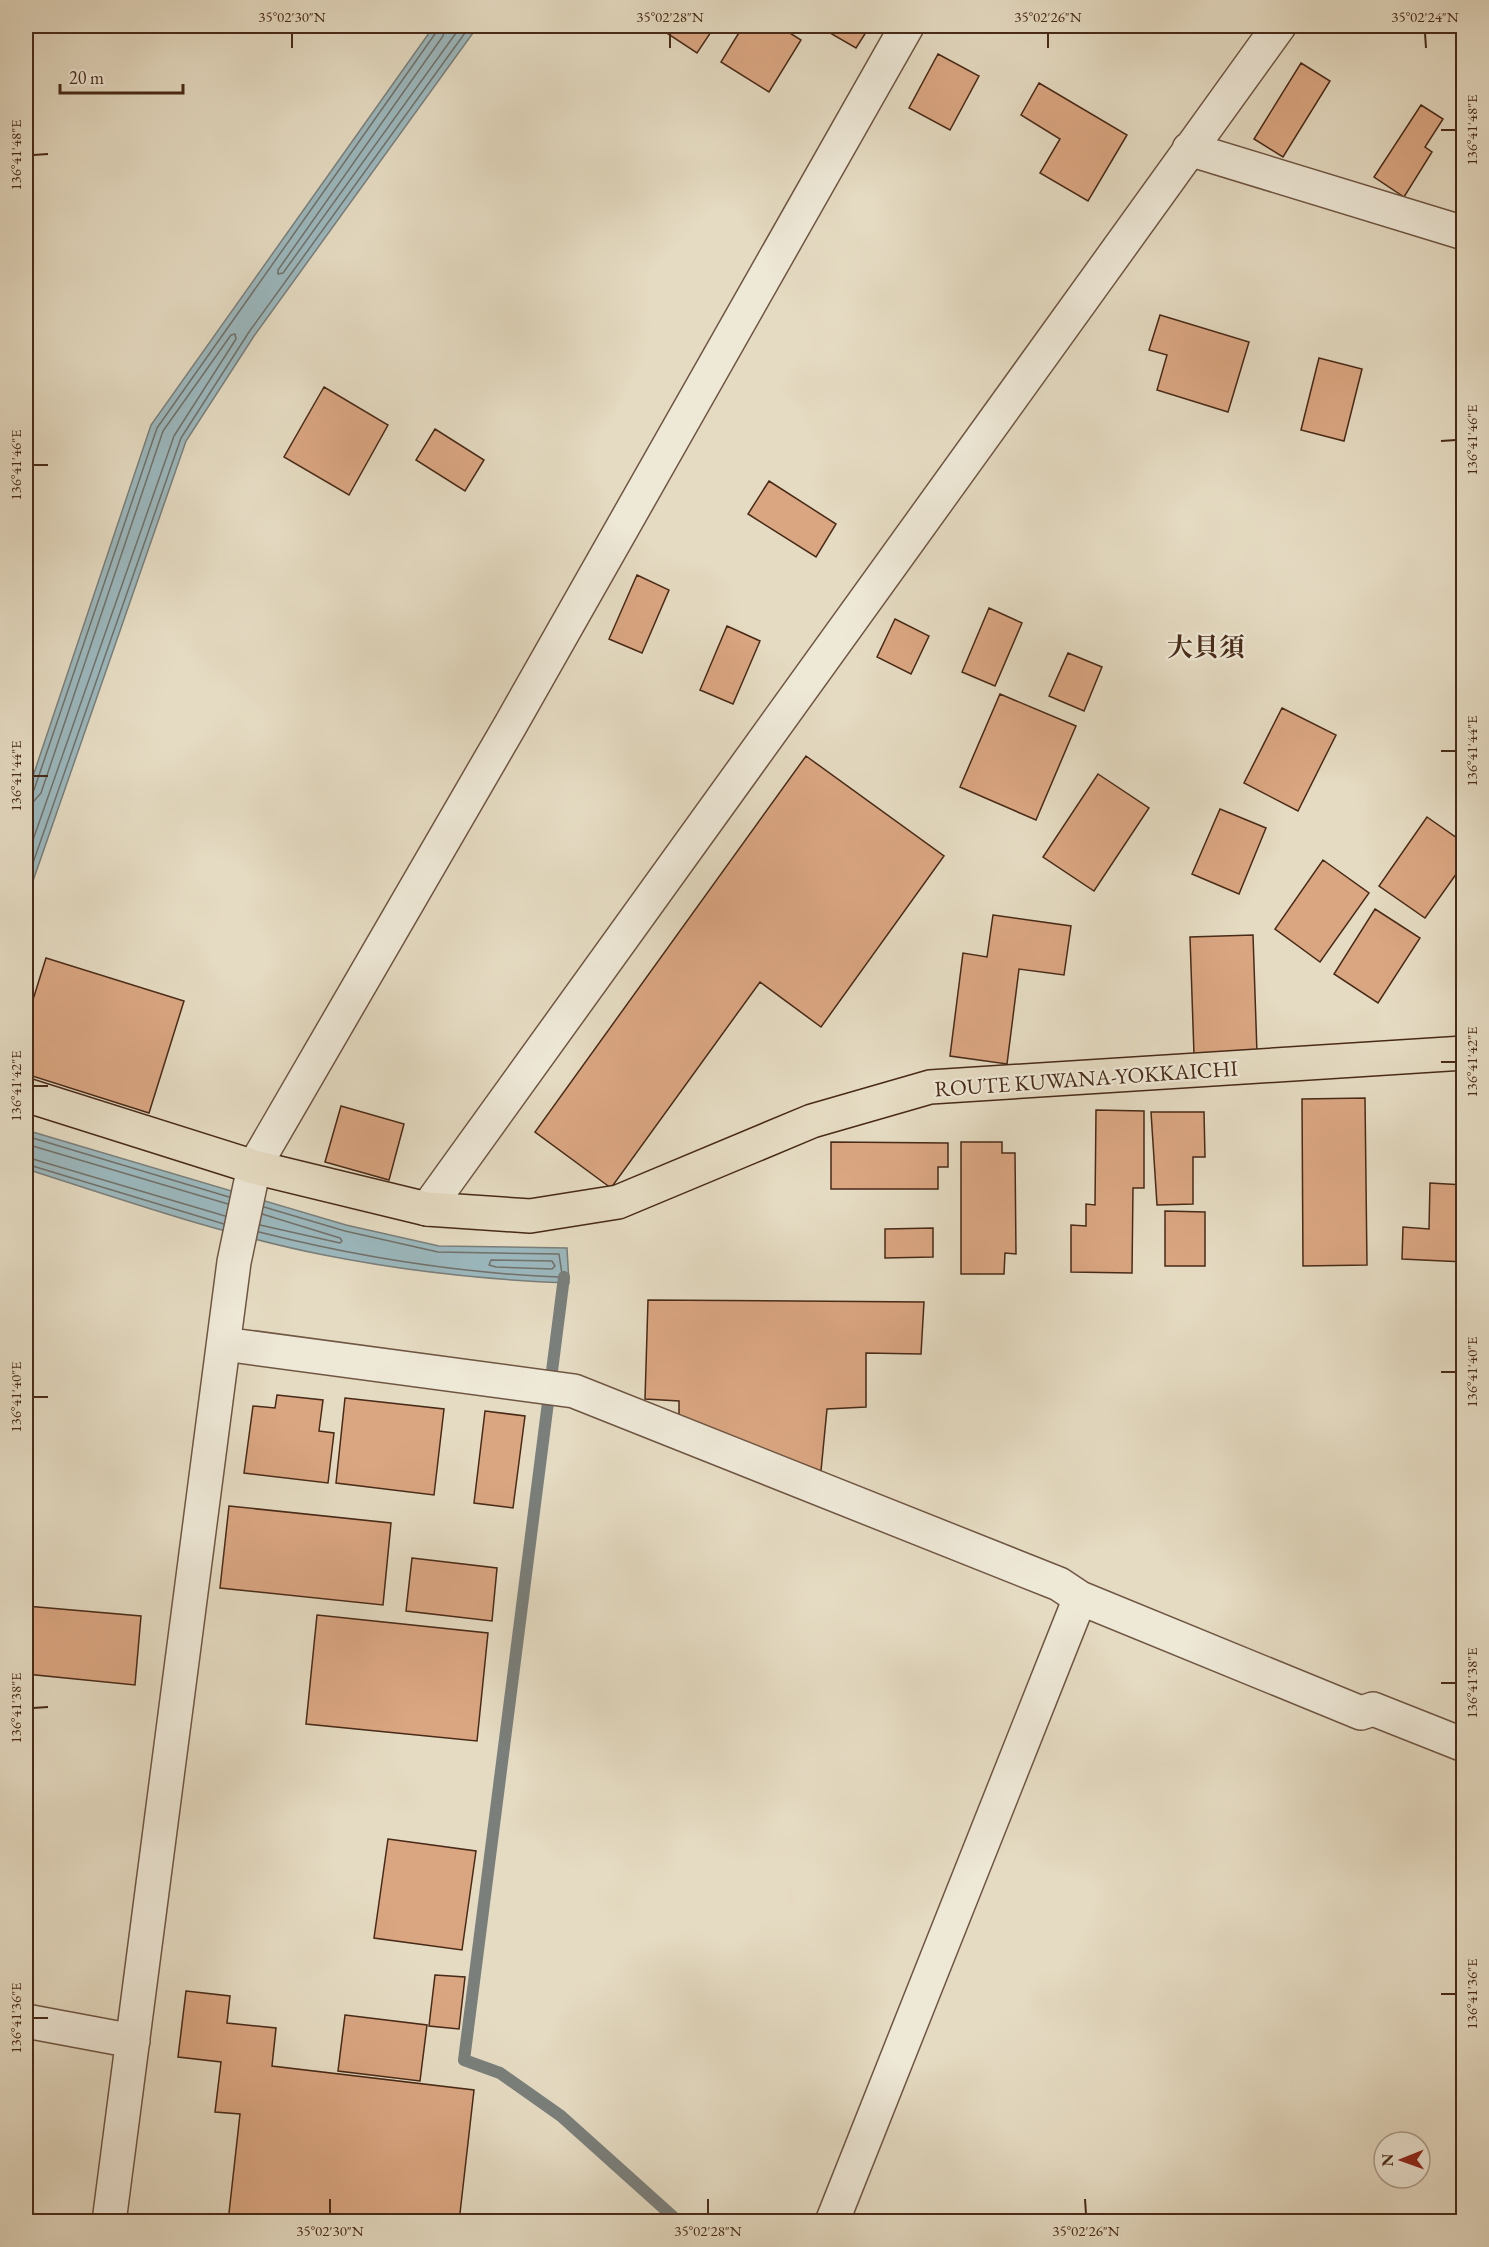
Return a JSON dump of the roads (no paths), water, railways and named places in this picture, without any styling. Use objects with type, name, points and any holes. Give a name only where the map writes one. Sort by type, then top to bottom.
[{"type":"main road","name":"ROUTE KUWANA-YOKKAICHI","points":[[26,1095],[254,1167],[427,1209],[530,1216],[618,1202],[812,1122],[930,1087],[1464,1053]]},
{"type":"street","points":[[110,2222],[234,1262],[254,1167],[511,724],[907,26]]},
{"type":"street","points":[[427,1209],[1189,149],[1280,26]]},
{"type":"street","points":[[1189,149],[1464,233]]},
{"type":"street","points":[[224,1344],[566,1390],[1059,1584],[1080,1598],[1361,1713],[1373,1709],[1464,1745]]},
{"type":"street","points":[[832,2222],[1080,1598]]},
{"type":"street","points":[[26,2021],[133,2041]]},
{"type":"water","points":[[434,26],[478,26],[254,336],[186,441],[26,901],[26,797],[151,425]]},
{"type":"water","points":[[26,1130],[346,1225],[439,1246],[567,1248],[569,1283],[507,1280],[385,1266],[286,1247],[211,1227],[26,1169]]},
{"type":"waterway","points":[[564,1277],[464,2060],[500,2073],[561,2116],[679,2222]]},
{"type":"district","name":"大貝須","points":[[1206,647]]}]
